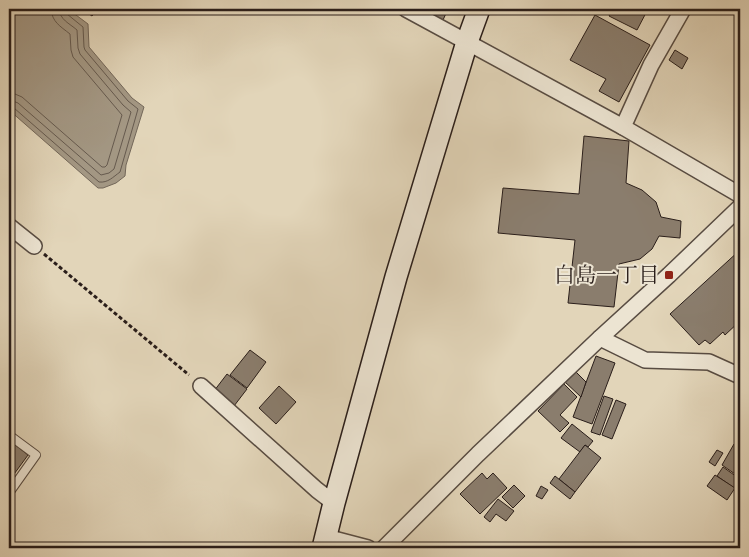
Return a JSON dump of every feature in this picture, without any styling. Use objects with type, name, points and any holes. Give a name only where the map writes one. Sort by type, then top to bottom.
[{"type":"street","points":[[406,9],[623,127],[740,195]]},
{"type":"street","points":[[368,548],[324,542],[396,277],[467,42],[479,9]]},
{"type":"street","points":[[623,127],[651,65],[683,9]]},
{"type":"street","points":[[384,548],[478,454],[740,207]]},
{"type":"street","points":[[9,226],[34,246]]},
{"type":"street","points":[[600,338],[645,360],[709,362],[740,376]]},
{"type":"street","points":[[201,386],[334,503]]},
{"type":"lane","points":[[9,435],[36,455],[9,493]]},
{"type":"path","points":[[34,246],[201,386]]},
{"type":"water","points":[[9,9],[68,9],[88,24],[89,47],[132,98],[144,107],[126,165],[125,176],[116,183],[98,188],[9,110]]},
{"type":"building","points":[[82,9],[98,9],[92,16]]},
{"type":"building","points":[[419,9],[448,9],[443,20]]},
{"type":"building","points":[[613,9],[648,9],[637,30],[609,16]]},
{"type":"building","points":[[595,15],[650,45],[619,102],[599,91],[606,79],[570,60]]},
{"type":"building","points":[[675,50],[688,58],[682,69],[669,60]]},
{"type":"building","points":[[584,136],[629,141],[626,183],[642,190],[656,202],[661,217],[681,221],[680,238],[659,236],[652,249],[640,259],[619,264],[614,307],[568,303],[575,240],[498,233],[503,188],[579,194]]},
{"type":"building","points":[[740,250],[740,321],[725,335],[723,332],[710,344],[705,340],[699,345],[670,314]]},
{"type":"building","points":[[250,350],[266,362],[247,388],[230,375]]},
{"type":"building","points":[[596,356],[615,363],[592,424],[573,417]]},
{"type":"building","points":[[574,370],[586,382],[581,397],[564,381]]},
{"type":"building","points":[[227,374],[247,389],[234,406],[214,391]]},
{"type":"building","points":[[564,384],[577,397],[560,415],[569,423],[560,432],[538,411]]},
{"type":"building","points":[[279,386],[296,402],[276,424],[259,408]]},
{"type":"building","points":[[604,396],[613,399],[600,435],[591,432]]},
{"type":"building","points":[[616,400],[626,404],[612,439],[602,435]]},
{"type":"building","points":[[572,424],[593,441],[588,447],[585,445],[580,452],[561,438]]},
{"type":"building","points":[[9,440],[28,455],[9,481]]},
{"type":"building","points":[[734,444],[740,449],[740,467],[735,474],[722,465]]},
{"type":"building","points":[[585,445],[601,458],[575,492],[559,479]]},
{"type":"building","points":[[717,450],[723,453],[715,466],[709,462]]},
{"type":"building","points":[[723,467],[737,477],[740,472],[740,492],[717,476]]},
{"type":"building","points":[[482,473],[487,479],[493,473],[507,488],[480,514],[460,494]]},
{"type":"building","points":[[715,475],[735,488],[727,500],[707,486]]},
{"type":"building","points":[[555,476],[575,492],[570,499],[550,483]]},
{"type":"building","points":[[514,485],[525,496],[513,508],[502,497]]},
{"type":"building","points":[[541,486],[548,490],[542,499],[536,496]]},
{"type":"building","points":[[498,499],[514,511],[506,521],[496,514],[490,522],[484,517]]},
{"type":"place","name":"白島一丁目","points":[[669,275]]}]
